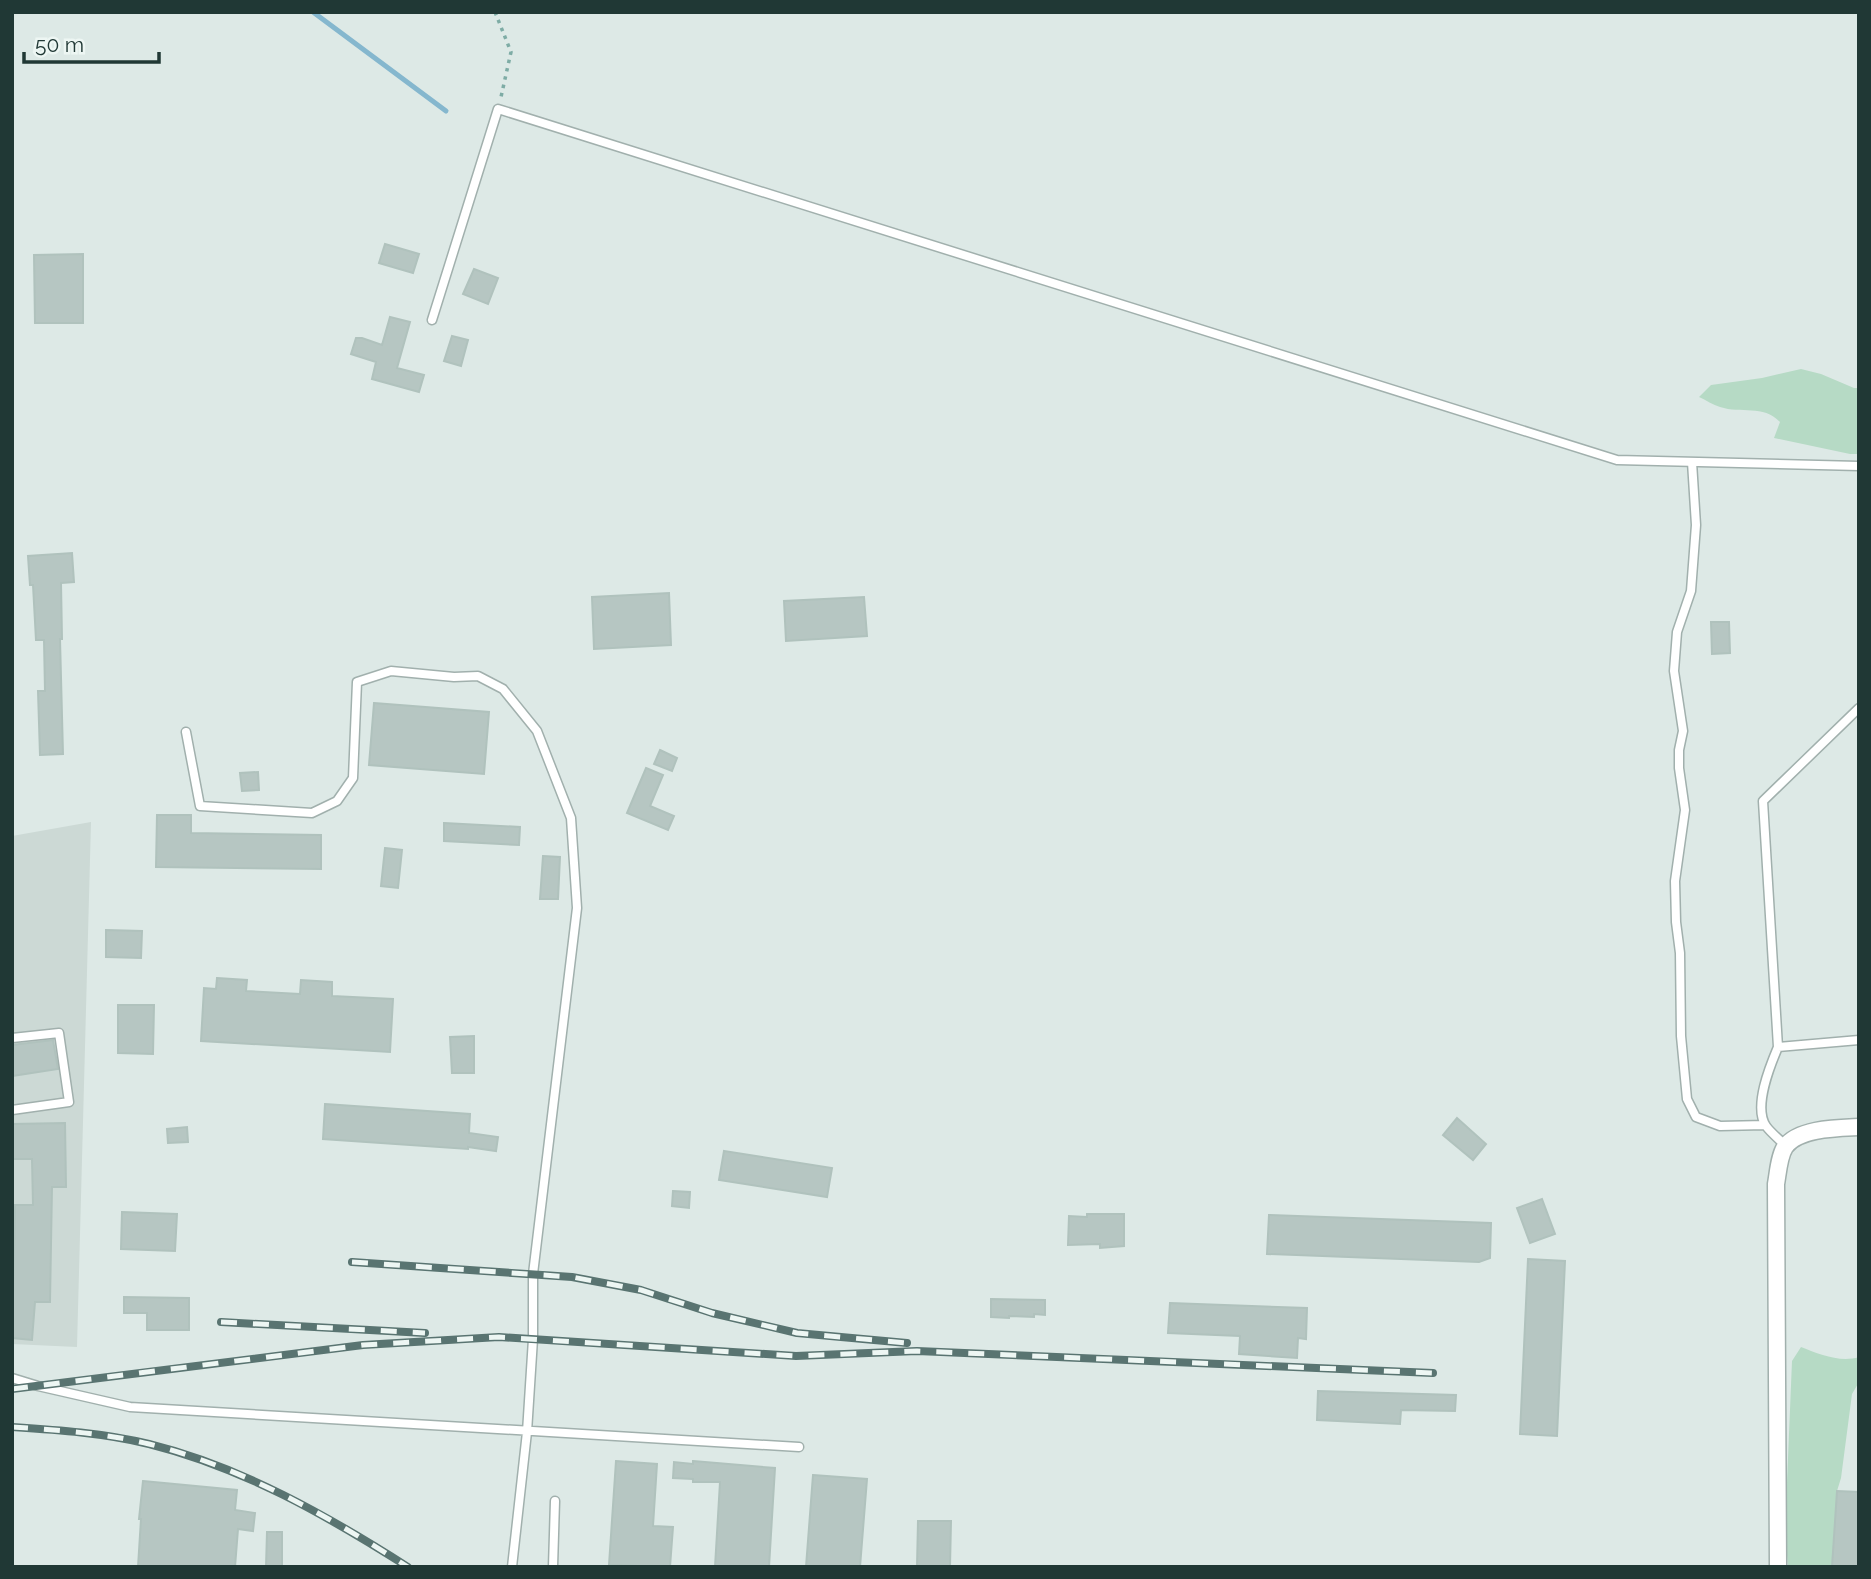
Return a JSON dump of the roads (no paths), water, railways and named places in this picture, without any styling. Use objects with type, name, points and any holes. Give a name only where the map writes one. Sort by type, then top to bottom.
[{"type":"street","points":[[1778,1567],[1776,1184],[1779,1165],[1786,1146],[1803,1134],[1859,1127]]},
{"type":"lane","points":[[432,320],[498,109],[1617,460],[1859,466]]},
{"type":"lane","points":[[1692,462],[1696,525],[1691,590],[1677,632],[1674,671],[1684,731],[1679,750],[1679,768],[1685,810],[1675,881],[1680,953],[1681,1037],[1687,1099],[1696,1117],[1720,1126],[1765,1125]]},
{"type":"lane","points":[[186,732],[200,806],[312,813],[337,801],[353,778],[357,682],[391,671],[454,677],[478,676],[503,689],[537,731],[570,818],[577,908],[533,1274],[533,1339],[527,1432],[512,1567]]},
{"type":"lane","points":[[1786,1146],[1765,1125],[1763,1118],[1763,1086],[1777,1047],[1763,801],[1859,708]]},
{"type":"lane","points":[[12,1038],[59,1033],[69,1102],[12,1110]]},
{"type":"lane","points":[[1777,1047],[1859,1040]]},
{"type":"lane","points":[[12,1378],[130,1408],[799,1447]]},
{"type":"lane","points":[[553,1567],[555,1501]]},
{"type":"waterway","points":[[313,12],[446,111]]},
{"type":"railway","points":[[352,1262],[572,1277],[641,1290],[712,1313],[797,1333],[907,1343]]},
{"type":"railway","points":[[221,1322],[425,1333]]},
{"type":"railway","points":[[12,1389],[363,1345],[499,1337],[796,1356],[917,1351],[1433,1373]]},
{"type":"railway","points":[[12,1427],[115,1437],[184,1454],[283,1495],[408,1567]]}]
